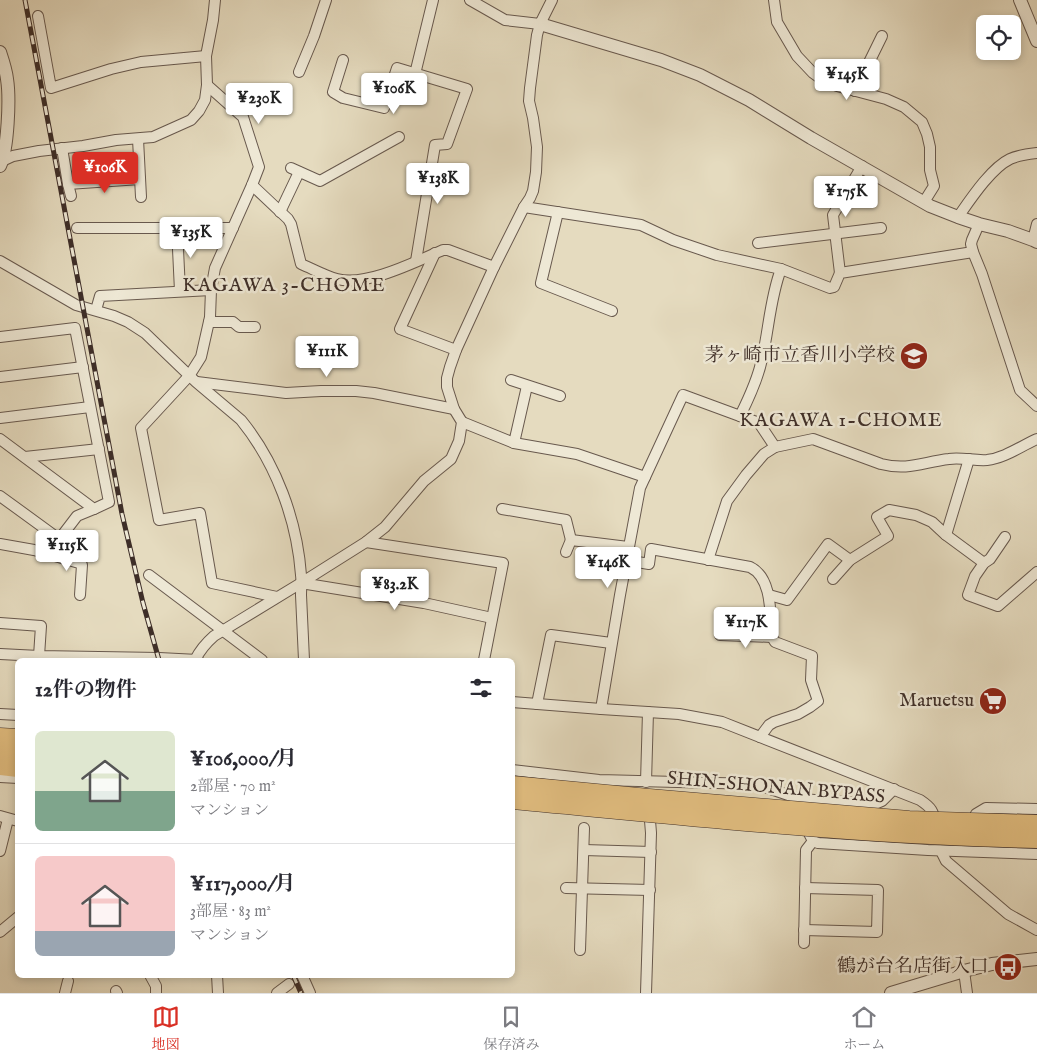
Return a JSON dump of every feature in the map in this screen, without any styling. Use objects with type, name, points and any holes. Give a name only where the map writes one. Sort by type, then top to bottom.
[{"type":"highway","points":[[0,726],[15,728]]},
{"type":"highway","points":[[0,737],[15,738]]},
{"type":"highway","points":[[0,752],[15,753]]},
{"type":"highway","points":[[0,766],[15,768]]},
{"type":"highway","name":"SHIN-SHONAN BYPASS","points":[[515,785],[890,819],[1037,824]]},
{"type":"highway","name":"SHIN-SHONAN BYPASS","points":[[515,800],[833,829],[1037,839]]},
{"type":"street","points":[[1,163],[13,156],[116,140],[153,137],[191,120],[205,100],[206,56],[214,20],[215,0]]},
{"type":"street","points":[[299,72],[326,0]]},
{"type":"street","points":[[415,74],[432,0]]},
{"type":"street","points":[[470,0],[505,20],[540,24],[680,67],[723,86],[750,100],[810,138],[924,202],[958,217],[1008,231],[1035,241],[1037,224]]},
{"type":"street","points":[[552,0],[540,24],[530,88],[530,101],[537,147],[533,191],[494,267],[456,350],[448,372],[447,386],[454,408],[462,422],[514,443],[577,454],[645,477]]},
{"type":"street","points":[[774,0],[777,22],[797,56],[813,73],[824,81],[886,99],[904,107],[922,122],[930,147],[930,170],[934,186],[924,202]]},
{"type":"street","points":[[1020,0],[1037,41]]},
{"type":"street","points":[[38,16],[51,88],[111,69],[141,62],[206,56]]},
{"type":"street","points":[[855,90],[882,36]]},
{"type":"street","points":[[0,52],[8,80],[4,101],[6,149],[1,163]]},
{"type":"street","points":[[343,60],[333,92],[342,98],[384,108],[397,68],[467,89],[447,144],[435,145],[416,262]]},
{"type":"street","points":[[206,85],[243,117],[259,167],[215,268],[211,290],[209,322],[201,357],[192,379],[141,428],[159,520],[200,513],[212,583],[277,597]]},
{"type":"street","points":[[280,212],[295,170],[320,181],[399,137]]},
{"type":"street","points":[[138,139],[141,197]]},
{"type":"street","points":[[62,148],[71,196]]},
{"type":"street","points":[[958,217],[991,174],[1010,159],[1037,153]]},
{"type":"street","points":[[524,207],[641,225],[673,240],[717,255],[781,269],[830,288],[834,287],[840,273],[833,215],[862,166]]},
{"type":"street","points":[[68,184],[140,179]]},
{"type":"street","points":[[252,185],[288,219],[302,264],[338,280],[352,282],[369,278],[401,268],[443,250],[448,250],[494,267]]},
{"type":"street","points":[[558,212],[541,283],[612,311]]},
{"type":"street","points":[[978,224],[971,244],[973,252],[1020,390],[1037,406]]},
{"type":"street","points":[[77,228],[233,228]]},
{"type":"street","points":[[177,228],[180,292]]},
{"type":"street","points":[[758,243],[881,228]]},
{"type":"street","points":[[840,273],[973,252]]},
{"type":"street","points":[[435,253],[400,329],[456,350]]},
{"type":"street","points":[[0,261],[76,305],[128,322],[144,333],[192,379],[241,420],[258,445],[282,490],[295,530],[301,576],[304,658]]},
{"type":"street","points":[[740,416],[757,378],[763,358],[776,284],[781,269]]},
{"type":"street","points":[[96,310],[100,296],[211,290]]},
{"type":"street","points":[[209,322],[233,322],[239,328],[255,328]]},
{"type":"street","points":[[0,337],[75,328],[109,502],[77,516],[48,554]]},
{"type":"street","points":[[0,377],[83,367]]},
{"type":"street","points":[[192,379],[286,393],[356,391],[454,408]]},
{"type":"street","points":[[511,380],[560,396]]},
{"type":"street","points":[[514,443],[527,386]]},
{"type":"street","points":[[601,709],[611,643],[640,488],[683,395],[758,423],[776,447]]},
{"type":"street","points":[[0,418],[90,407]]},
{"type":"street","points":[[197,658],[204,645],[223,630],[366,542],[386,527],[424,481],[451,458],[459,441],[462,422]]},
{"type":"street","points":[[0,439],[94,509]]},
{"type":"street","points":[[708,560],[728,501],[746,475],[764,454],[776,447],[813,439],[873,462],[891,467],[907,467],[950,458],[987,460],[1037,440]]},
{"type":"street","points":[[25,457],[98,449]]},
{"type":"street","points":[[946,535],[969,459]]},
{"type":"street","points":[[0,496],[59,539]]},
{"type":"street","points":[[502,509],[566,520],[571,540],[566,552]]},
{"type":"street","points":[[832,579],[850,560],[888,536],[877,517],[889,510],[916,515],[932,522],[984,564]]},
{"type":"street","points":[[1005,537],[975,576],[968,594],[998,606],[1037,572]]},
{"type":"street","points":[[571,540],[628,547]]},
{"type":"street","points":[[366,542],[503,563],[484,658]]},
{"type":"street","points":[[0,544],[34,550],[79,563],[82,565],[80,595]]},
{"type":"street","points":[[769,594],[787,600],[828,544],[850,560]]},
{"type":"street","points":[[626,560],[649,564],[651,549],[750,567],[756,570],[769,594],[772,637],[775,642],[812,656],[811,680],[818,701],[798,714],[774,722],[760,737]]},
{"type":"street","points":[[149,576],[259,658]]},
{"type":"street","points":[[301,583],[424,603],[492,618]]},
{"type":"street","points":[[0,623],[41,626],[39,656]]},
{"type":"street","points":[[537,704],[551,635],[611,643]]},
{"type":"street","points":[[720,636],[772,637]]},
{"type":"street","points":[[0,654],[165,658]]},
{"type":"street","points":[[515,702],[679,714],[722,722],[918,800],[927,805],[933,812],[936,833]]},
{"type":"street","points":[[646,782],[648,712]]},
{"type":"street","points":[[0,714],[15,715]]},
{"type":"street","points":[[515,770],[598,780],[756,784],[800,799],[875,804],[882,801],[894,789]]},
{"type":"street","points":[[0,776],[15,778]]},
{"type":"street","points":[[729,809],[730,784]]},
{"type":"street","points":[[646,993],[651,852],[649,802]]},
{"type":"street","points":[[970,826],[976,814],[986,808],[1037,809]]},
{"type":"street","points":[[0,852],[9,819]]},
{"type":"street","points":[[804,823],[813,841],[818,843],[941,851],[1037,854]]},
{"type":"street","points":[[580,950],[584,828]]},
{"type":"street","points":[[804,943],[806,850],[813,841]]},
{"type":"street","points":[[584,850],[651,852]]},
{"type":"street","points":[[941,851],[946,861],[1008,914],[1037,930]]},
{"type":"street","points":[[566,888],[650,890]]},
{"type":"street","points":[[804,930],[877,932],[878,890],[805,888]]},
{"type":"street","points":[[0,932],[15,920]]},
{"type":"street","points":[[891,993],[992,964],[1037,959]]},
{"type":"street","points":[[964,971],[967,993]]},
{"type":"street","points":[[152,978],[156,986],[156,993]]},
{"type":"street","points":[[217,978],[218,993]]},
{"type":"street","points":[[303,978],[310,993]]},
{"type":"street","points":[[65,993],[68,981]]},
{"type":"street","points":[[277,993],[289,984]]},
{"type":"railway","points":[[25,0],[122,514],[158,658]]},
{"type":"railway","points":[[294,978],[301,993]]},
{"type":"place","name":"茅ヶ崎市立香川小学校","points":[[914,356]]},
{"type":"place","name":"Maruetsu","points":[[993,701]]},
{"type":"place","name":"鶴が台名店街入口","points":[[1008,967]]},
{"type":"district","name":"KAGAWA 3-CHOME","points":[[284,285]]},
{"type":"district","name":"KAGAWA 1-CHOME","points":[[841,420]]}]
